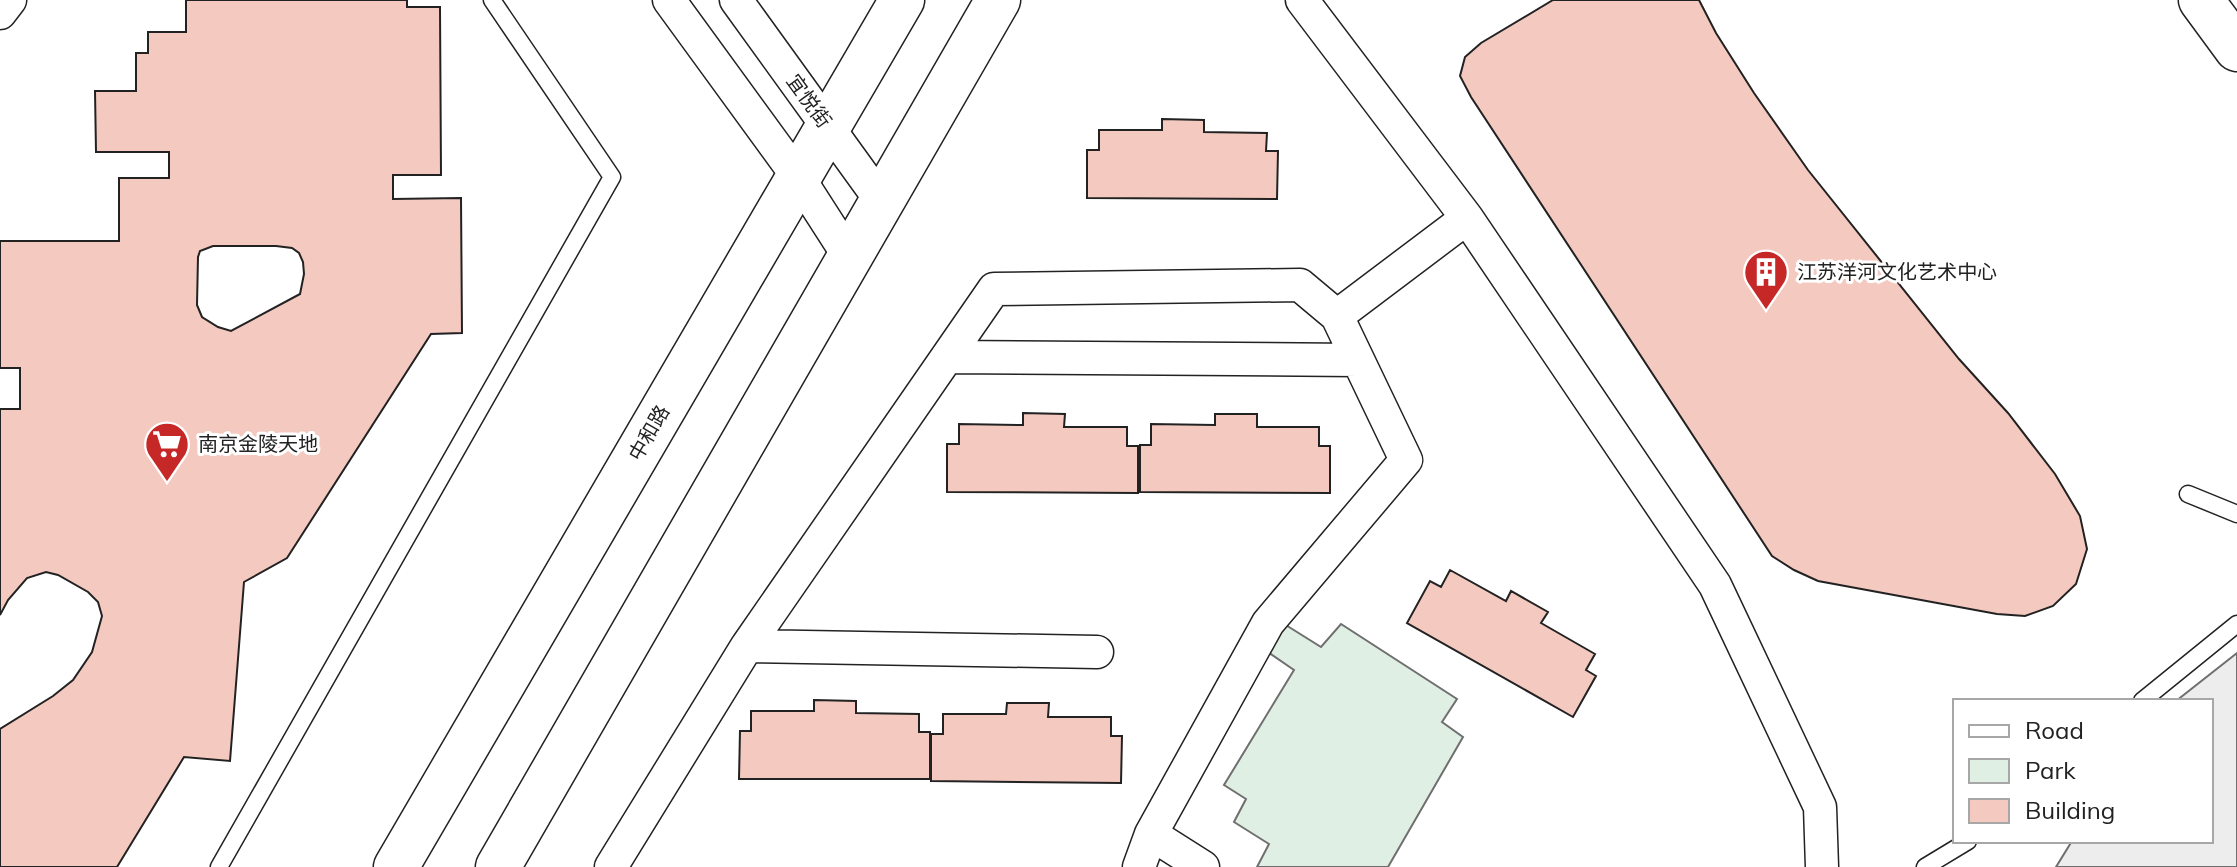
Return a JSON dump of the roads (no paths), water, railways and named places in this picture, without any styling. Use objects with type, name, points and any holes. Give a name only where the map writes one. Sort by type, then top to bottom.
[{"type":"main road","name":"中和路","points":[[396,867],[902,0]]},
{"type":"main road","points":[[498,867],[998,0]]},
{"type":"main road","points":[[2201,0],[2237,49]]},
{"type":"street","points":[[0,13],[10,0]]},
{"type":"street","points":[[669,0],[798,177],[850,258]]},
{"type":"street","name":"宜悦街","points":[[736,0],[882,202]]},
{"type":"street","points":[[1302,0],[1467,218],[1715,585],[1820,807],[1822,867]]},
{"type":"street","points":[[1337,316],[1467,218]]},
{"type":"street","points":[[611,867],[747,646],[994,289],[1300,285],[1337,316],[1406,460],[1268,623],[1151,834],[1139,867]]},
{"type":"street","points":[[947,357],[1358,360]]},
{"type":"street","points":[[747,646],[1097,652]]},
{"type":"street","points":[[1151,834],[1203,867]]},
{"type":"lane","points":[[219,867],[612,177],[492,0]]},
{"type":"lane","points":[[2188,494],[2237,514]]},
{"type":"lane","points":[[2144,699],[2237,624]]},
{"type":"lane","points":[[1925,867],[1965,843]]},
{"type":"place","name":"江苏洋河文化艺术中心","points":[[1766,311]]},
{"type":"place","name":"南京金陵天地","points":[[167,483]]}]
